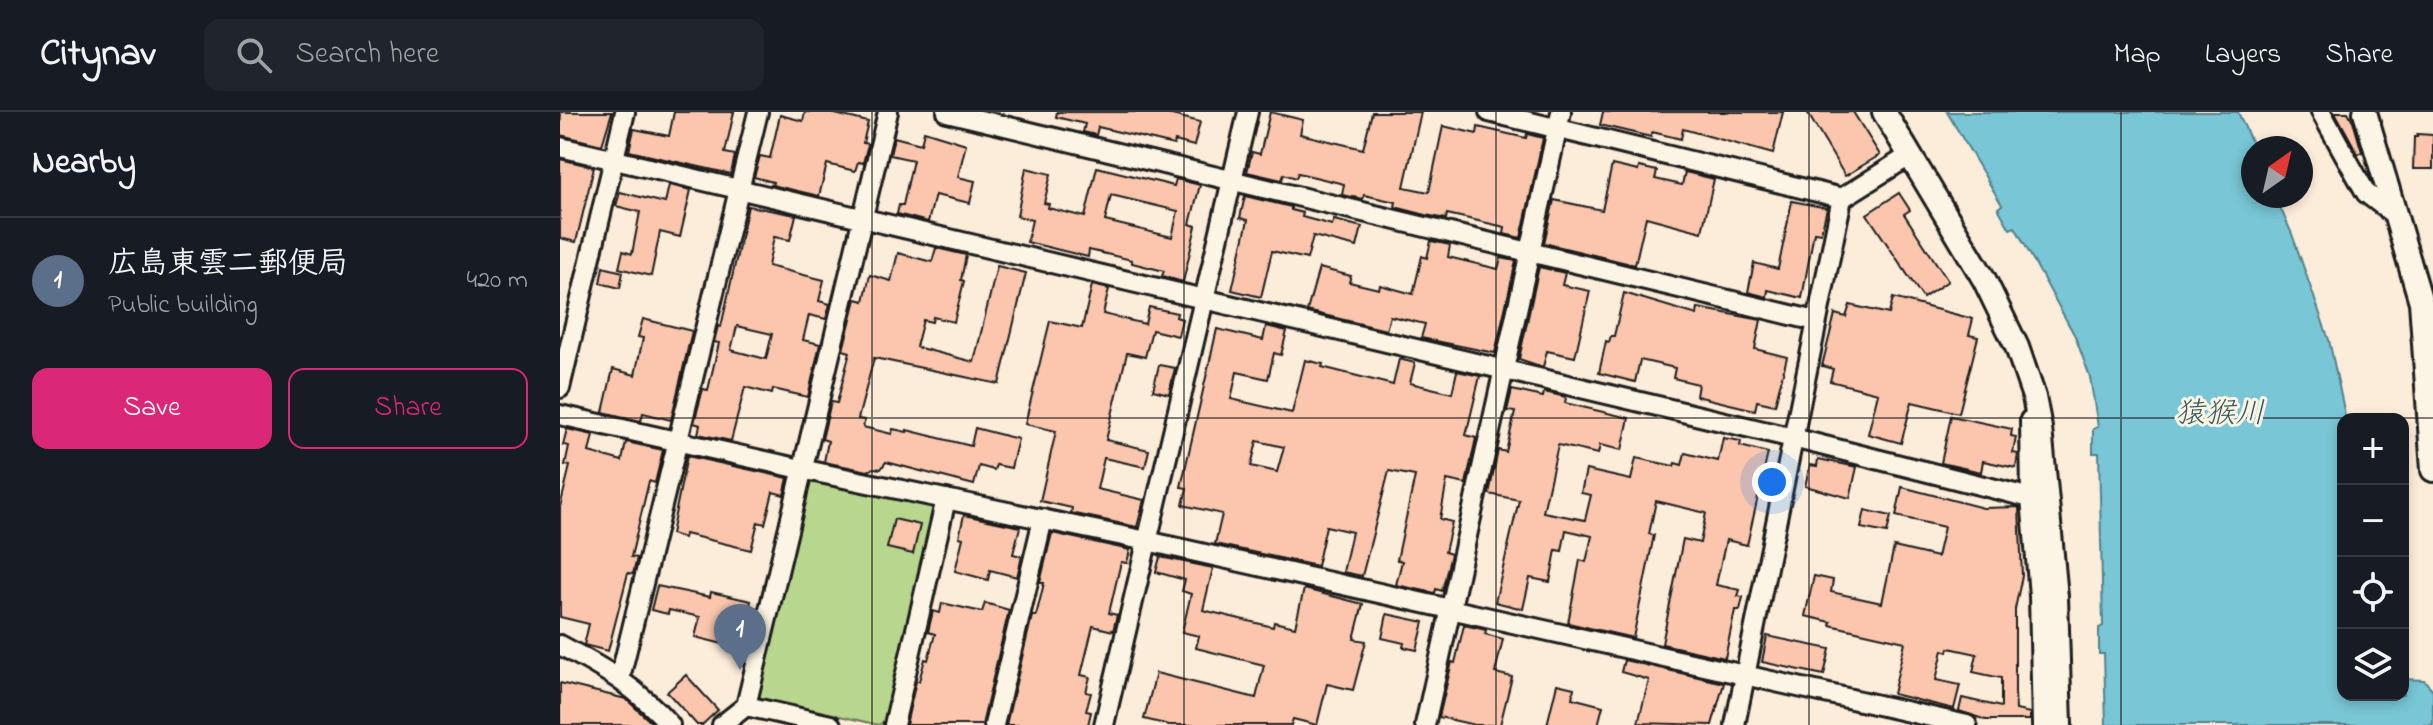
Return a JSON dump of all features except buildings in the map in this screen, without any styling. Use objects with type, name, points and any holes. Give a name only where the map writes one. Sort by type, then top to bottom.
[{"type":"street","points":[[560,388],[625,112]]},
{"type":"street","points":[[620,678],[758,112]]},
{"type":"street","points":[[722,725],[746,706],[888,112]]},
{"type":"street","points":[[947,112],[1816,321]]},
{"type":"street","points":[[1104,725],[1248,112]]},
{"type":"street","points":[[1489,112],[1559,120],[1842,198]]},
{"type":"street","points":[[1884,112],[1984,279],[2017,347],[2034,397],[2060,725]]},
{"type":"street","points":[[2321,112],[2366,193],[2396,216]]},
{"type":"street","points":[[2365,112],[2421,302],[2433,470]]},
{"type":"street","points":[[1425,725],[1559,120]]},
{"type":"street","points":[[560,147],[1793,438],[2031,498]]},
{"type":"street","points":[[1735,725],[1842,198],[1909,156]]},
{"type":"street","points":[[2034,397],[2029,393],[2031,498],[2048,596],[2042,725]]},
{"type":"street","points":[[560,415],[1147,541],[1967,725]]},
{"type":"street","points":[[894,725],[946,499]]},
{"type":"street","points":[[994,725],[1043,519]]},
{"type":"street","points":[[560,645],[620,678],[654,706],[670,725]]},
{"type":"street","points":[[746,706],[831,725]]},
{"type":"green space","points":[[812,477],[932,503],[937,510],[888,718],[879,725],[761,698],[756,691],[806,484]]},
{"type":"water","name":"猿猴川","points":[[1947,112],[2238,112],[2249,136],[2241,136],[2241,208],[2280,208],[2329,340],[2345,413],[2337,413],[2337,701],[2409,701],[2409,679],[2424,680],[2433,690],[2433,725],[2106,725],[2104,654],[2099,654],[2099,628],[2103,626],[2099,453],[2093,453],[2093,429],[2098,427],[2090,377],[2075,336],[2015,227],[2010,229],[1998,208],[2002,205]]},
{"type":"place","name":"広島東雲二郵便局","points":[[740,670]]}]
